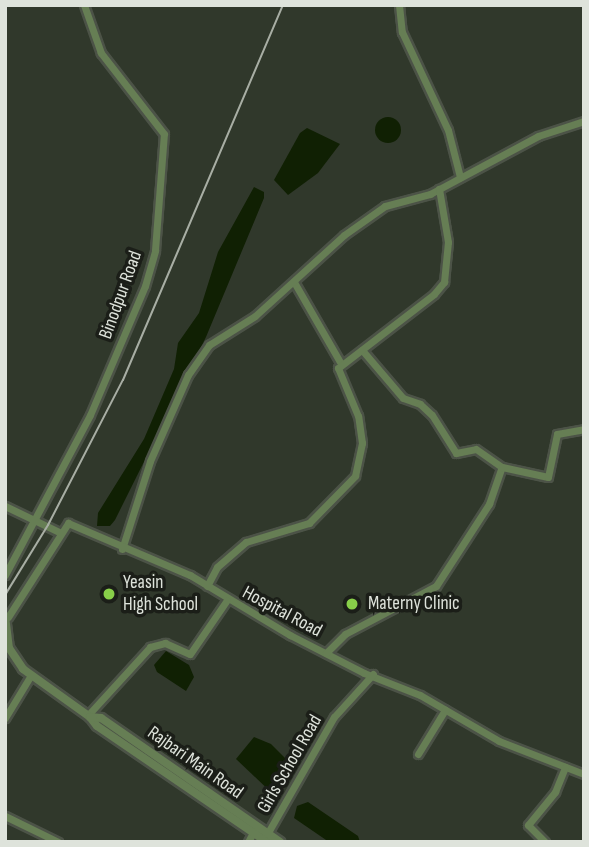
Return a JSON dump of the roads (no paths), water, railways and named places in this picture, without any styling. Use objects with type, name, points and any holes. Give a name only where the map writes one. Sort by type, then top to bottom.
[{"type":"street","name":"Binodpur Road","points":[[5,575],[90,415],[145,286],[163,186],[164,134],[101,53],[84,5]]},
{"type":"street","points":[[399,5],[402,32],[448,131],[460,177]]},
{"type":"street","points":[[122,549],[150,461],[188,375],[209,345],[238,329],[344,234],[385,206],[439,189],[538,136],[584,121]]},
{"type":"street","points":[[341,362],[434,294],[444,282],[448,242],[439,189]]},
{"type":"street","points":[[207,586],[217,567],[246,542],[309,523],[355,476],[362,443],[358,416],[339,374],[341,362],[293,282]]},
{"type":"street","points":[[362,349],[403,398],[424,406],[456,453],[476,449],[502,467],[548,477],[557,434],[584,429]]},
{"type":"street","points":[[326,653],[345,634],[436,586],[482,516],[502,467]]},
{"type":"street","points":[[5,506],[37,519],[61,533],[7,616]]},
{"type":"street","name":"Hospital Road","points":[[61,533],[68,523],[207,586],[227,600],[326,653],[445,710],[499,741],[584,774]]},
{"type":"street","points":[[89,716],[150,647],[165,643],[192,653],[227,600]]},
{"type":"street","name":"Rajbari Main Road","points":[[7,616],[9,648],[31,675],[89,716],[101,718],[266,838],[280,842]]},
{"type":"street","name":"Girls School Road","points":[[266,838],[334,717],[373,674]]},
{"type":"street","points":[[5,718],[31,675]]},
{"type":"street","points":[[418,754],[445,710]]},
{"type":"street","points":[[545,842],[528,825],[555,792],[565,767]]},
{"type":"street","points":[[5,816],[58,842]]},
{"type":"street","points":[[248,842],[255,828]]},
{"type":"railway","points":[[5,595],[48,525],[123,380],[283,5]]},
{"type":"place","name":"Yeasin High School","points":[[109,594]]},
{"type":"place","name":"Materny Clinic","points":[[352,604]]}]
